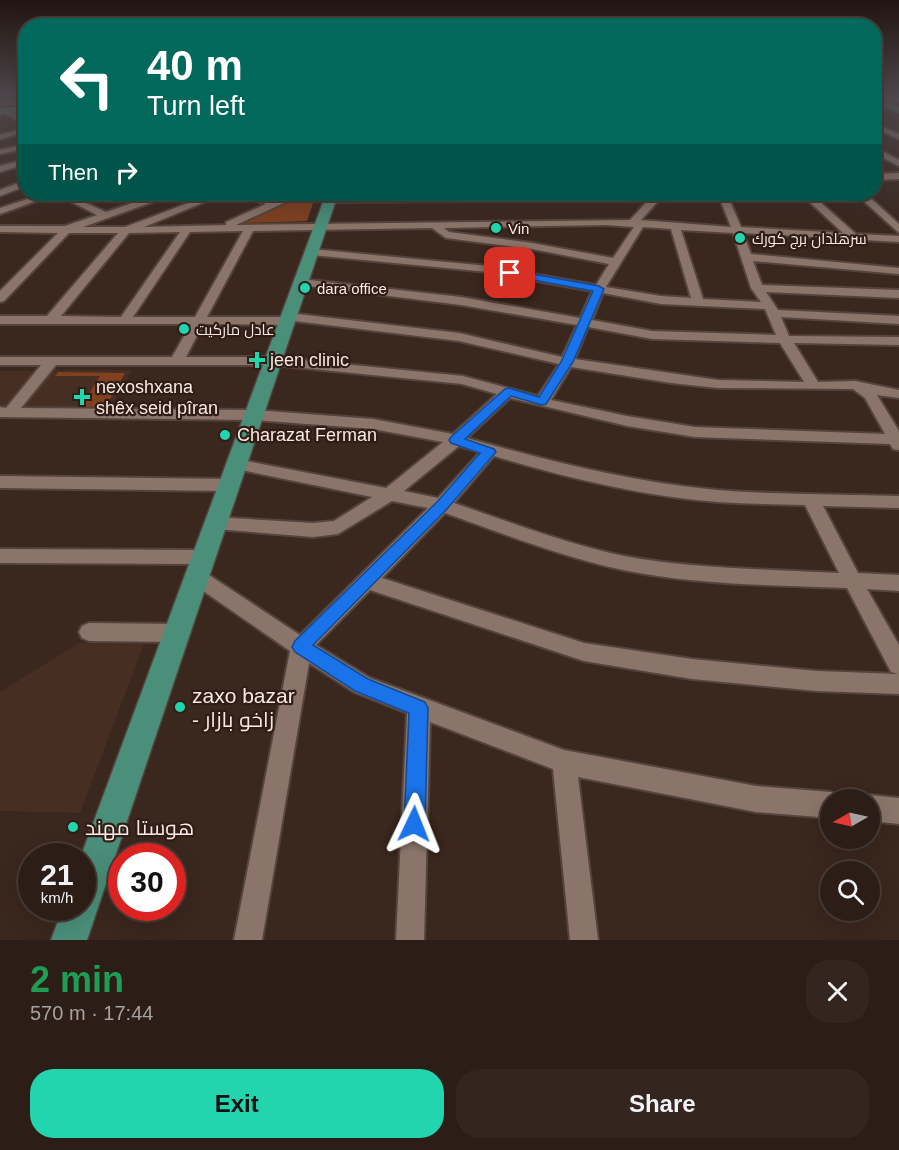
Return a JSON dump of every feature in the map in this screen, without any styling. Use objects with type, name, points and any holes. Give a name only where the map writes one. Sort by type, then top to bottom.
[{"type":"main road","points":[[96,862],[330,201]]},
{"type":"main road","points":[[69,940],[76,921]]},
{"type":"street","points":[[0,153],[18,148]]},
{"type":"street","points":[[882,154],[899,163]]},
{"type":"street","points":[[882,157],[899,156]]},
{"type":"street","points":[[0,160],[14,165]]},
{"type":"street","points":[[0,169],[18,164]]},
{"type":"street","points":[[882,177],[899,176]]},
{"type":"street","points":[[0,179],[18,183]]},
{"type":"street","points":[[0,193],[18,186]]},
{"type":"street","points":[[0,211],[30,201]]},
{"type":"street","points":[[75,201],[103,214]]},
{"type":"street","points":[[0,298],[73,226],[141,201]]},
{"type":"street","points":[[51,320],[126,230],[201,201]]},
{"type":"street","points":[[266,201],[274,204]]},
{"type":"street","points":[[223,228],[281,201]]},
{"type":"street","points":[[459,201],[477,211],[613,207]]},
{"type":"street","points":[[0,229],[66,231],[433,224],[477,211],[498,201]]},
{"type":"street","points":[[586,201],[613,207],[637,223],[899,239]]},
{"type":"street","points":[[542,402],[567,362],[599,289],[614,262],[637,223],[654,201]]},
{"type":"street","points":[[726,201],[748,257],[757,288],[772,309],[785,340],[814,386]]},
{"type":"street","points":[[814,201],[854,237]]},
{"type":"street","points":[[868,201],[899,230]]},
{"type":"street","points":[[433,224],[446,235],[532,246],[614,262]]},
{"type":"street","points":[[675,226],[698,302]]},
{"type":"street","points":[[177,361],[250,227]]},
{"type":"street","points":[[125,320],[187,229]]},
{"type":"street","points":[[312,252],[488,268],[661,300],[772,309],[852,320],[899,320]]},
{"type":"street","points":[[748,257],[899,271]]},
{"type":"street","points":[[302,282],[461,301],[652,335],[785,340],[899,340]]},
{"type":"street","points":[[757,288],[899,294]]},
{"type":"street","points":[[0,320],[288,319],[459,337],[567,362],[671,379],[718,384],[855,385],[899,394]]},
{"type":"street","points":[[0,361],[273,361],[463,380],[542,402],[627,421],[694,432],[897,442]]},
{"type":"street","points":[[5,412],[52,361]]},
{"type":"street","points":[[863,388],[871,396],[897,442]]},
{"type":"street","points":[[215,523],[313,530],[338,527],[390,494],[456,440],[509,391]]},
{"type":"street","points":[[5,412],[254,415],[373,424],[456,440],[489,452],[556,469],[649,488],[718,496],[899,502]]},
{"type":"street","points":[[248,940],[301,647],[442,506],[489,452]]},
{"type":"street","points":[[0,482],[232,475],[390,494],[442,506],[562,548],[625,563],[706,574],[899,583]]},
{"type":"street","points":[[811,499],[899,665]]},
{"type":"street","points":[[0,556],[200,567],[301,647],[362,685],[419,708],[564,762],[756,799],[820,804]]},
{"type":"street","points":[[368,581],[584,652],[704,670],[817,681],[899,684]]},
{"type":"street","points":[[89,632],[176,633]]},
{"type":"street","points":[[410,940],[419,708]]},
{"type":"street","points":[[564,762],[584,940]]},
{"type":"street","points":[[880,809],[899,811]]},
{"type":"shaded area","points":[[291,201],[314,201],[307,221],[242,223]]},
{"type":"shaded area","points":[[50,370],[132,370],[108,411],[19,411]]},
{"type":"shaded area","points":[[0,371],[38,371],[7,409],[0,409]]},
{"type":"shaded area","points":[[58,372],[125,373],[105,408],[80,408],[100,376],[55,376]]},
{"type":"shaded area","points":[[79,643],[144,644],[80,813],[0,811],[0,692]]},
{"type":"place","name":"Vin","points":[[496,228]]},
{"type":"place","name":"سرهلدان برج كورك","points":[[740,238]]},
{"type":"place","name":"dara office","points":[[305,288]]},
{"type":"place","name":"عادل ماركيت","points":[[184,329]]},
{"type":"place","name":"jeen clinic","points":[[257,360]]},
{"type":"place","name":"nexoshxana shêx seid pîran","points":[[82,397]]},
{"type":"place","name":"Charazat Ferman","points":[[225,435]]},
{"type":"place","name":"zaxo bazar - زاخو بازار","points":[[180,707]]},
{"type":"place","name":"هوستا مهند","points":[[73,827]]},
{"type":"route","points":[[414,824],[419,708],[362,685],[301,647],[442,506],[489,452],[456,440],[509,391],[542,402],[567,362],[599,289],[510,273]]}]
